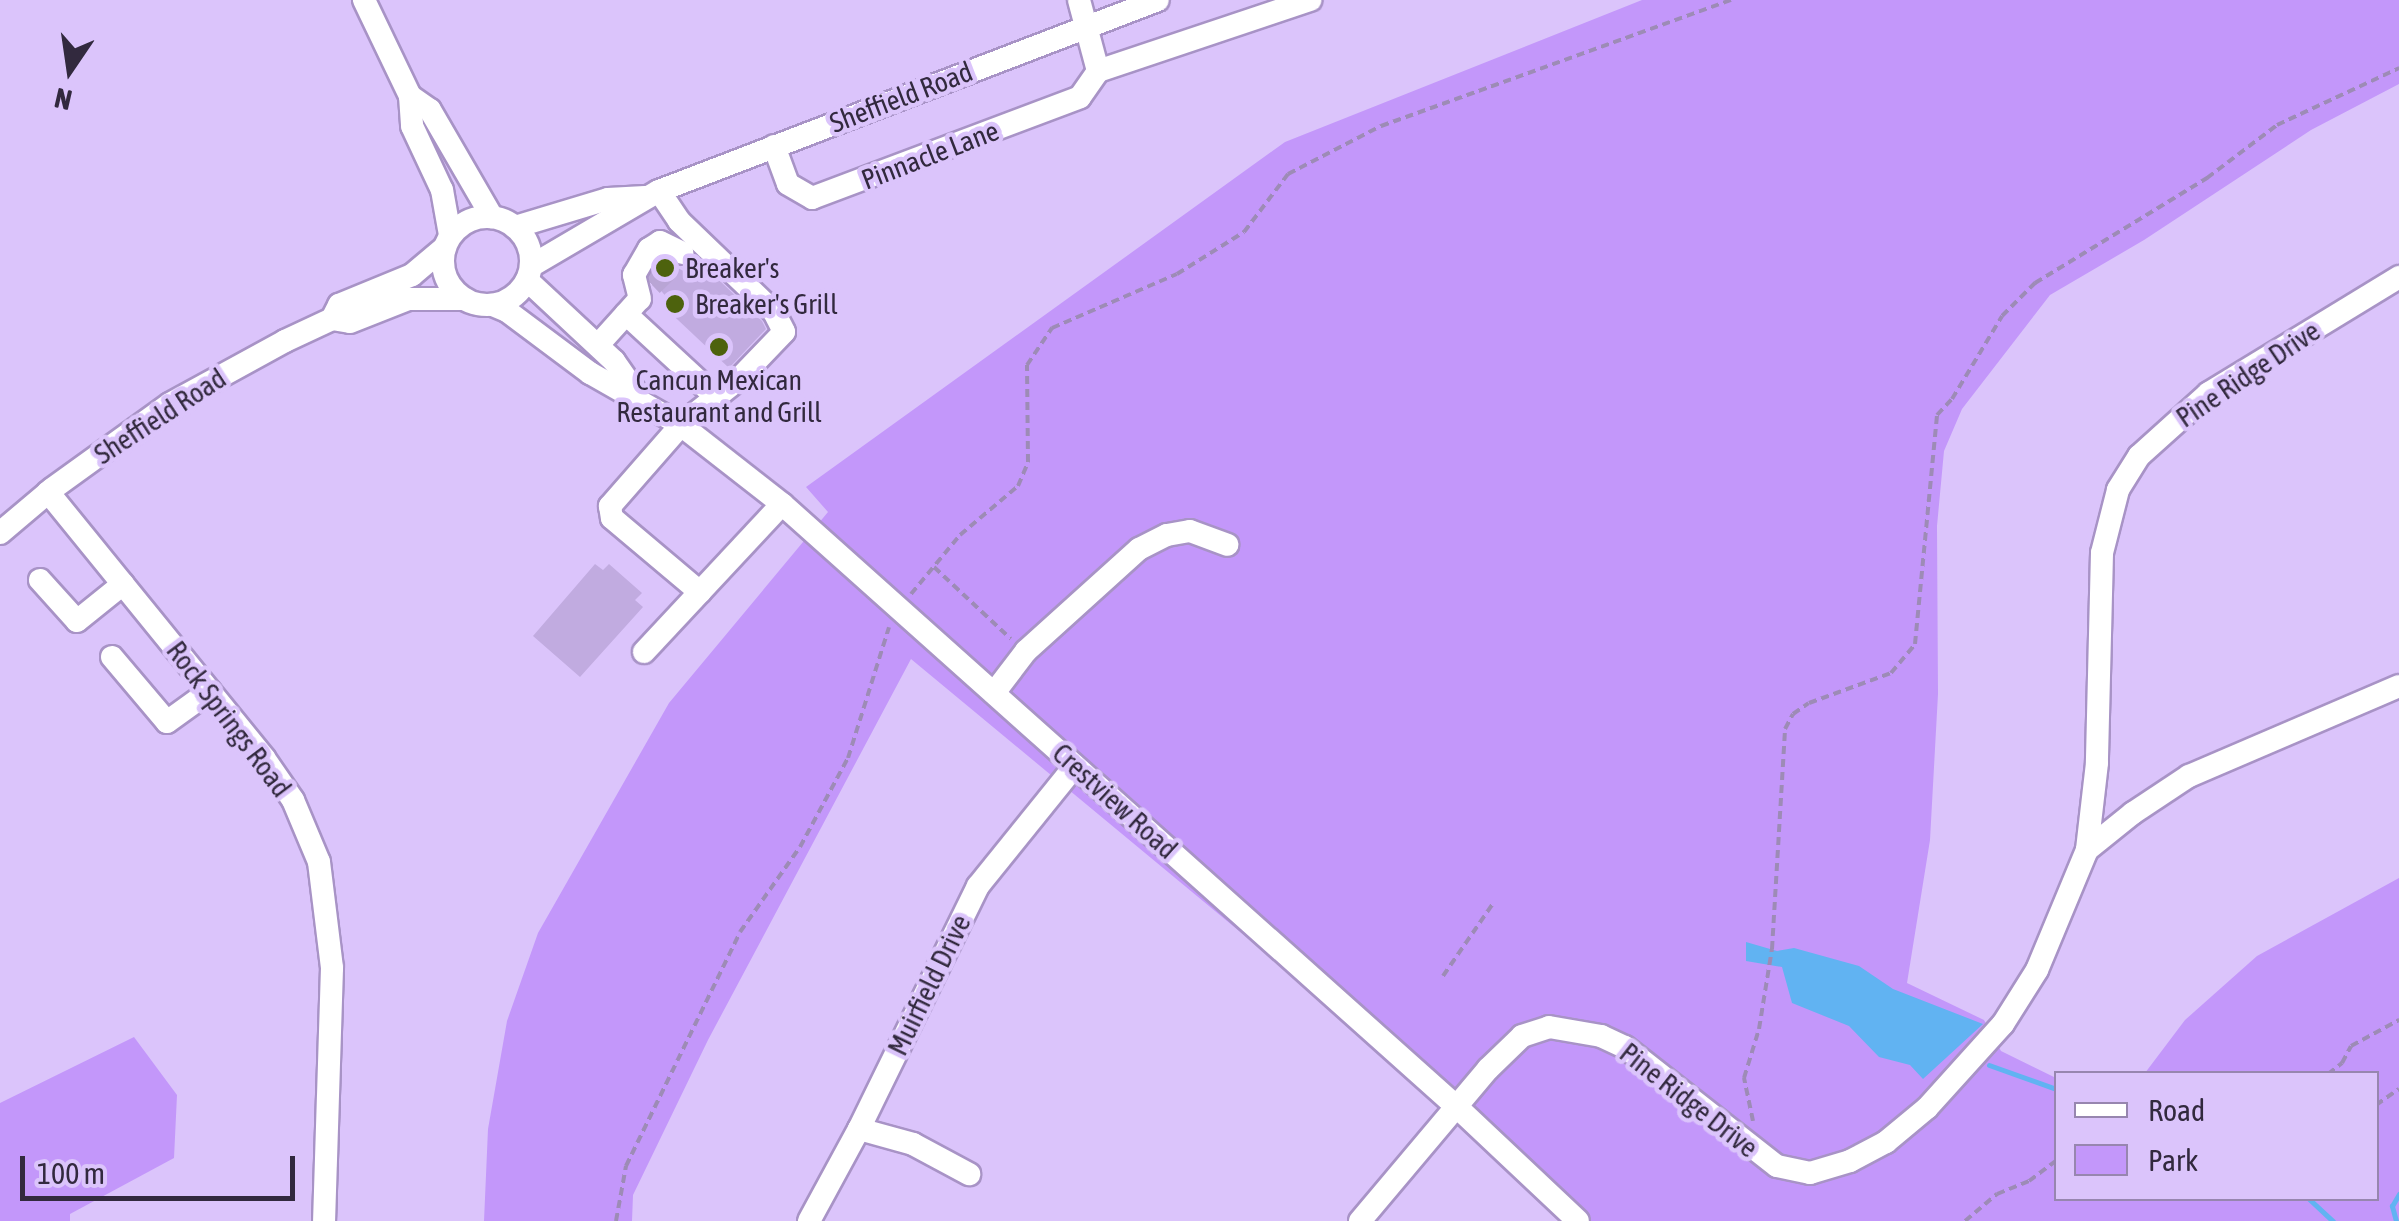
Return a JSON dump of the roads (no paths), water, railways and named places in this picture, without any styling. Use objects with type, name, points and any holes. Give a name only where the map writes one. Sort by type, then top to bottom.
[{"type":"street","points":[[364,0],[410,96],[412,126],[442,190],[447,242],[445,277],[464,299],[492,305],[507,301],[529,273],[525,238],[515,227],[492,218],[474,218],[447,242]]},
{"type":"street","points":[[1079,0],[1098,71]]},
{"type":"street","name":"Sheffield Road","points":[[529,273],[652,194],[1158,0]]},
{"type":"street","name":"Pinnacle Lane","points":[[774,146],[788,184],[812,198],[1080,97],[1098,71],[1310,0]]},
{"type":"street","points":[[410,96],[430,110],[492,218]]},
{"type":"street","points":[[652,194],[685,251]]},
{"type":"street","name":"Sheffield Road","points":[[515,227],[608,198],[652,194]]},
{"type":"street","name":"Sheffield Road","points":[[332,320],[339,305],[412,275],[447,242]]},
{"type":"street","points":[[700,592],[612,518],[610,506],[681,425],[716,396],[784,332],[774,312],[685,251],[660,242],[650,249],[634,275],[640,300],[716,396]]},
{"type":"street","name":"Crestview Road","points":[[529,273],[598,346],[639,397]]},
{"type":"street","name":"Pine Ridge Drive","points":[[1360,1221],[1522,1036],[1549,1028],[1574,1029],[1626,1047],[1777,1166],[1810,1172],[1850,1161],[1886,1142],[1927,1108],[2003,1024],[2037,970],[2087,850],[2098,737],[2100,570],[2107,524],[2118,490],[2139,456],[2209,393],[2399,276]]},
{"type":"street","name":"Sheffield Road","points":[[0,533],[48,492],[170,404],[332,320],[350,322],[408,299],[464,299]]},
{"type":"street","points":[[598,346],[640,300]]},
{"type":"street","name":"Crestview Road","points":[[492,305],[508,311],[590,373],[639,397],[681,425],[782,504],[1457,1107],[1578,1221]]},
{"type":"street","name":"Rock Springs Road","points":[[48,492],[293,800],[319,862],[332,968],[324,1221]]},
{"type":"street","points":[[644,652],[782,504]]},
{"type":"street","points":[[994,693],[1026,651],[1153,542],[1190,531],[1228,545]]},
{"type":"street","points":[[40,580],[77,621],[124,584]]},
{"type":"street","points":[[112,657],[168,722],[210,691]]},
{"type":"street","name":"Pine Ridge Drive","points":[[2087,850],[2132,812],[2189,776],[2399,686]]},
{"type":"street","name":"Muirfield Drive","points":[[810,1221],[860,1130],[978,886],[1075,766]]},
{"type":"street","points":[[860,1130],[913,1144],[968,1174]]},
{"type":"water","points":[[1746,942],[1777,951],[1794,948],[1859,966],[1893,989],[1983,1024],[1923,1079],[1910,1065],[1879,1057],[1849,1026],[1792,1003],[1782,967],[1746,961]]},
{"type":"waterway","points":[[1989,1065],[2054,1088]]},
{"type":"waterway","points":[[2396,1221],[2392,1206],[2399,1194]]},
{"type":"waterway","points":[[2311,1201],[2333,1221]]},
{"type":"tunnel","points":[[652,285],[676,262]]},
{"type":"place","name":"Breaker's","points":[[665,268]]},
{"type":"place","name":"Breaker's Grill","points":[[675,304]]},
{"type":"place","name":"Cancun Mexican Restaurant and Grill","points":[[719,347]]}]
